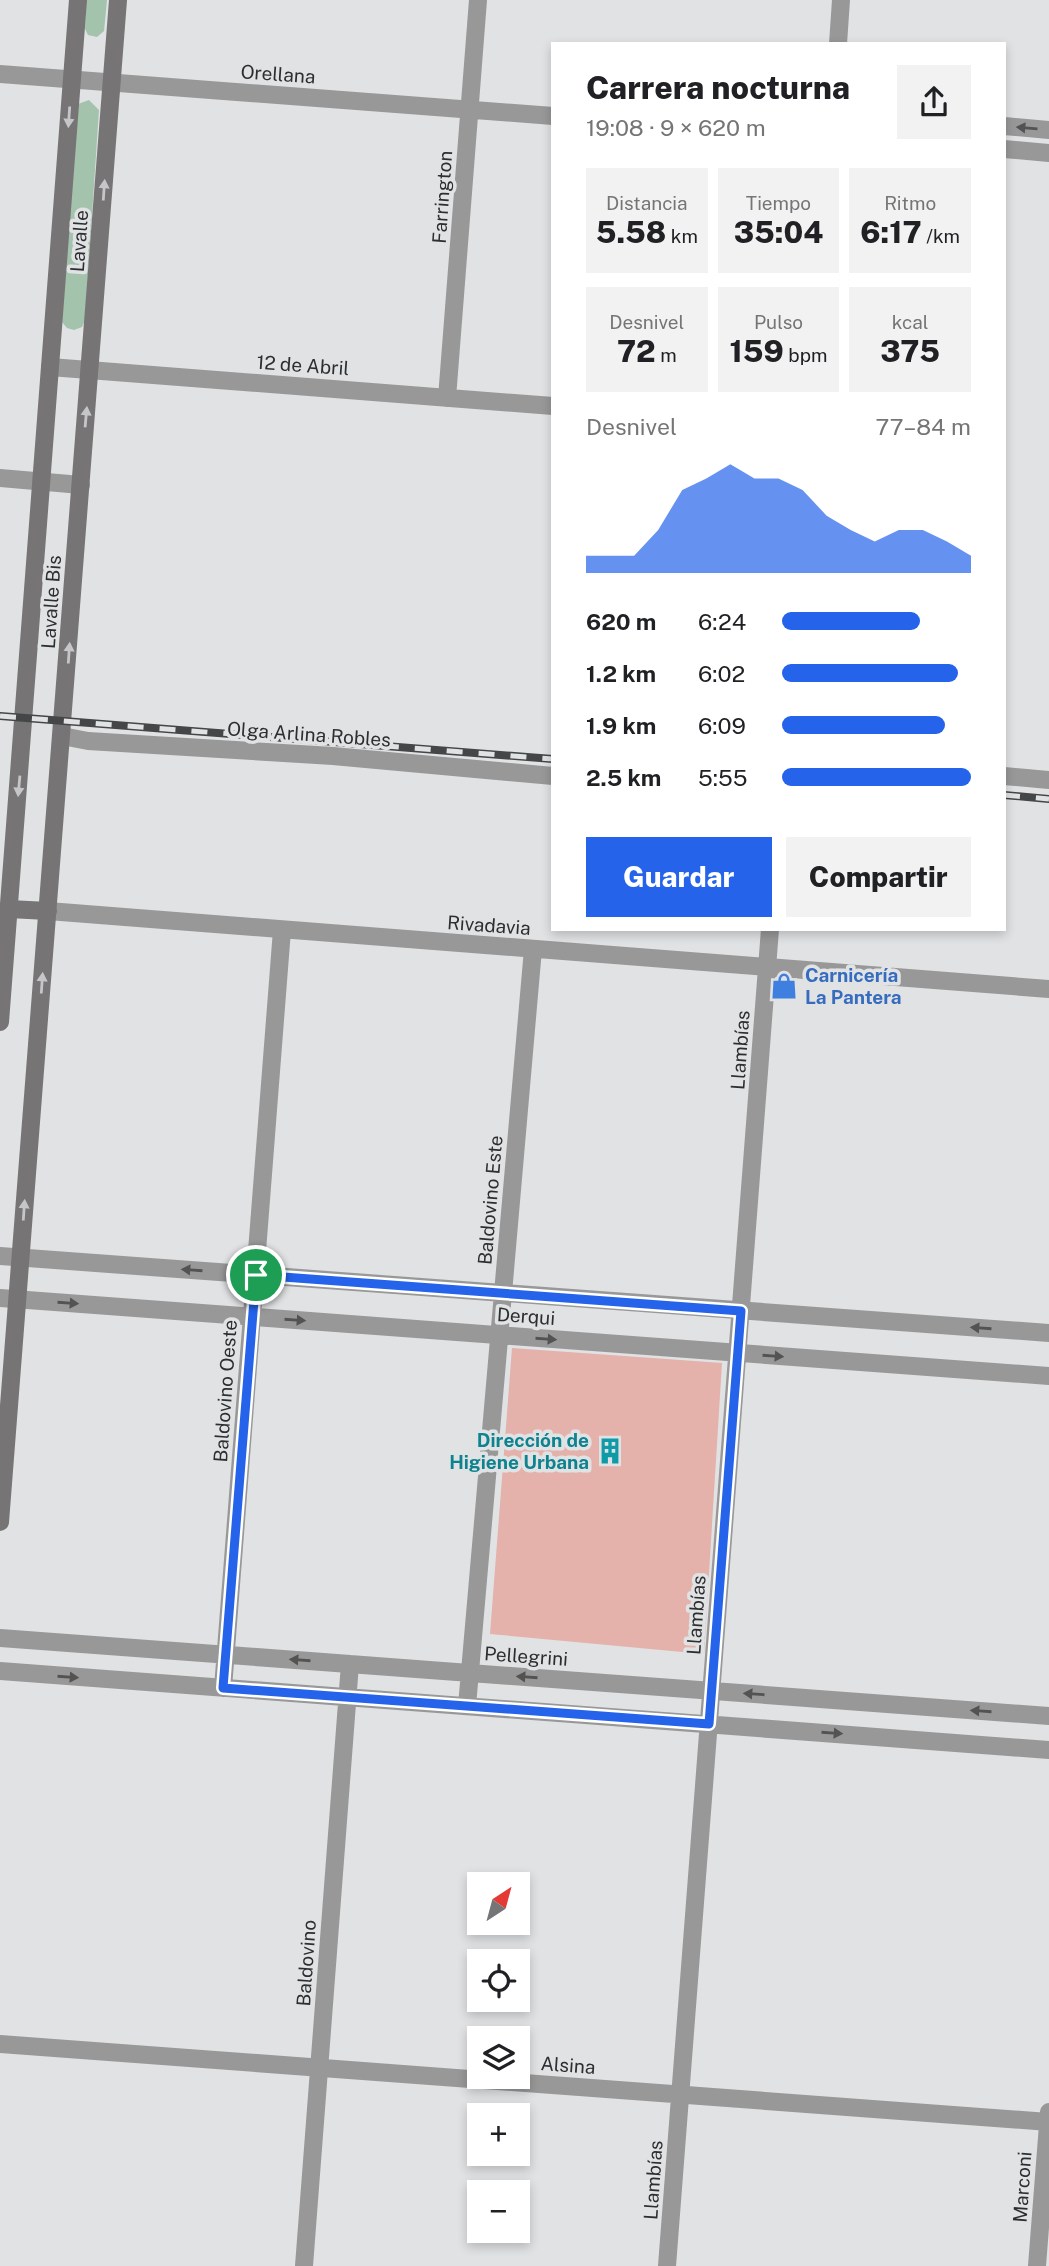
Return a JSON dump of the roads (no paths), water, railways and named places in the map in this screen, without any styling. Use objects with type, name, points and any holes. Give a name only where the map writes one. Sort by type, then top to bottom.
[{"type":"street","name":"Lavalle","points":[[42,482],[78,0]]},
{"type":"street","name":"Lavalle","points":[[81,485],[118,0]]},
{"type":"street","name":"Farrington","points":[[447,398],[478,0]]},
{"type":"street","points":[[838,42],[841,0]]},
{"type":"street","name":"Orellana","points":[[0,74],[551,116]]},
{"type":"street","points":[[1006,126],[1049,130]]},
{"type":"street","points":[[1006,149],[1049,153]]},
{"type":"street","name":"12 de Abril","points":[[50,367],[551,406]]},
{"type":"street","points":[[0,478],[81,485]]},
{"type":"street","name":"Lavalle Bis","points":[[0,1023],[3,908],[24,718],[42,482]]},
{"type":"street","name":"Lavalle Bis","points":[[0,1522],[9,1299],[21,1258],[81,485]]},
{"type":"street","name":"Olga Arlina Robles","points":[[63,729],[88,741],[333,756],[551,776]]},
{"type":"street","points":[[1006,776],[1049,780]]},
{"type":"street","name":"Rivadavia","points":[[3,908],[1049,989]]},
{"type":"street","name":"Baldovino Oeste","points":[[223,1688],[282,930]]},
{"type":"street","name":"Llambías","points":[[667,2266],[770,931]]},
{"type":"street","name":"Baldovino Este","points":[[467,1706],[533,949]]},
{"type":"street","name":"Derqui","points":[[0,1256],[1049,1333]]},
{"type":"street","name":"Derqui","points":[[9,1299],[1049,1376]]},
{"type":"street","name":"Pellegrini","points":[[0,1638],[1049,1716]]},
{"type":"street","name":"Baldovino","points":[[304,2266],[350,1664]]},
{"type":"street","points":[[0,1671],[1049,1749]]},
{"type":"street","name":"Alsina","points":[[0,2044],[1049,2122]]},
{"type":"street","name":"Marconi","points":[[1037,2266],[1049,2112]]},
{"type":"railway","points":[[0,716],[551,759]]},
{"type":"railway","points":[[1006,795],[1049,799]]},
{"type":"place","name":"Carnicería La Pantera","points":[[784,986]]},
{"type":"place","name":"Dirección de Higiene Urbana","points":[[610,1451]]}]
